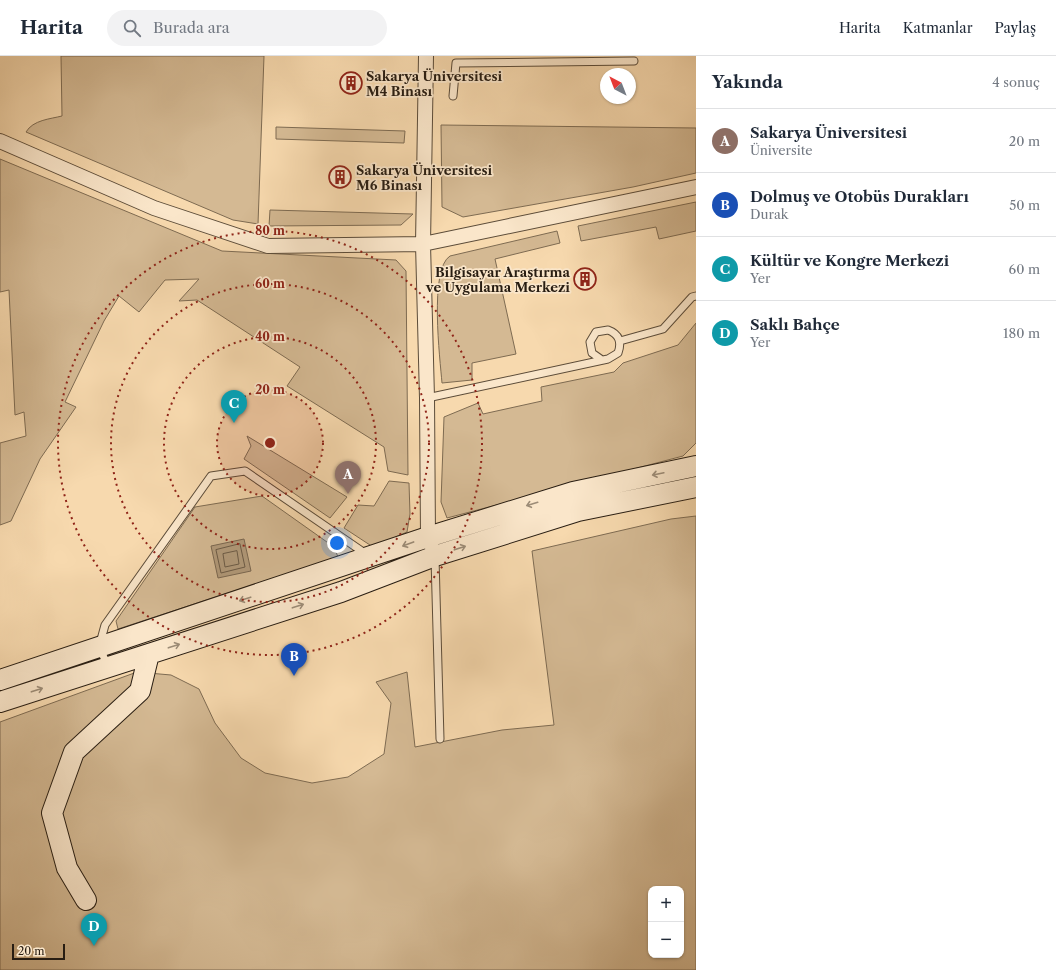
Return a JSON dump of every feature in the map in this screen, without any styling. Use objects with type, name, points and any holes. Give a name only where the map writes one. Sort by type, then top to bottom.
[{"type":"street","points":[[426,56],[423,244],[427,398],[428,537],[435,556]]},
{"type":"street","points":[[0,141],[154,208],[268,246],[423,244],[696,187]]},
{"type":"street","points":[[0,680],[428,537],[573,492],[696,466]]},
{"type":"street","points":[[0,702],[341,592],[435,556],[578,511],[696,486]]},
{"type":"street","points":[[86,900],[67,868],[52,813],[74,752],[140,691],[149,654]]},
{"type":"lane","points":[[453,96],[456,63],[634,61]]},
{"type":"lane","points":[[620,341],[663,329],[692,297],[696,296]]},
{"type":"lane","points":[[427,398],[602,360],[613,357],[618,353],[620,341],[618,336],[608,330],[596,332],[590,342],[590,348],[596,358],[602,360]]},
{"type":"lane","points":[[108,667],[99,647],[105,625],[211,476],[245,471],[371,557]]},
{"type":"lane","points":[[435,556],[440,739]]},
{"type":"shaded area","points":[[61,56],[264,56],[258,224],[233,220],[26,132],[37,122],[62,116]]},
{"type":"shaded area","points":[[441,125],[696,128],[696,173],[633,187],[463,217],[442,207]]},
{"type":"shaded area","points":[[276,127],[405,131],[404,143],[276,139]]},
{"type":"shaded area","points":[[0,159],[222,251],[396,260],[406,271],[408,475],[388,471],[384,447],[287,386],[300,367],[197,300],[179,301],[199,279],[165,280],[139,312],[119,296],[104,321],[65,402],[76,407],[40,459],[11,521],[0,525],[0,443],[26,436],[24,412],[15,415],[9,290],[0,292]]},
{"type":"shaded area","points":[[696,202],[696,231],[659,239],[656,227],[581,241],[578,226]]},
{"type":"shaded area","points":[[270,210],[413,214],[401,225],[269,226]]},
{"type":"shaded area","points":[[557,231],[560,243],[495,259],[516,354],[472,363],[472,380],[442,383],[437,315],[438,296],[440,278],[444,264],[450,256]]},
{"type":"shaded area","points":[[696,323],[696,443],[683,456],[447,518],[441,502],[444,417],[478,403],[483,414],[542,401],[541,387],[614,372],[623,363],[678,345]]},
{"type":"shaded area","points":[[247,436],[347,497],[330,518],[244,459],[251,446]]},
{"type":"shaded area","points":[[389,481],[409,483],[410,514],[407,532],[373,547],[344,528],[358,505],[374,506]]},
{"type":"shaded area","points":[[262,496],[334,547],[338,557],[118,629],[116,621],[195,507]]},
{"type":"shaded area","points":[[696,516],[696,970],[0,970],[0,722],[137,672],[171,675],[199,689],[215,723],[241,758],[265,773],[312,783],[348,777],[384,754],[391,703],[376,682],[407,672],[415,747],[502,730],[554,725],[532,551],[671,519]]},
{"type":"water","points":[[244,539],[251,571],[218,578],[211,546]]},
{"type":"place","name":"Sakarya Üniversitesi M4 Binası","points":[[351,83]]},
{"type":"place","name":"Sakarya Üniversitesi M6 Binası","points":[[340,177]]},
{"type":"place","name":"Bilgisayar Araştırma ve Uygulama Merkezi","points":[[585,279]]},
{"type":"place","name":"Kültür ve Kongre Merkezi","points":[[234,423]]},
{"type":"place","name":"Sakarya Üniversitesi","points":[[348,494]]},
{"type":"place","name":"Dolmuş ve Otobüs Durakları","points":[[294,676]]},
{"type":"place","name":"Saklı Bahçe","points":[[94,946]]}]
